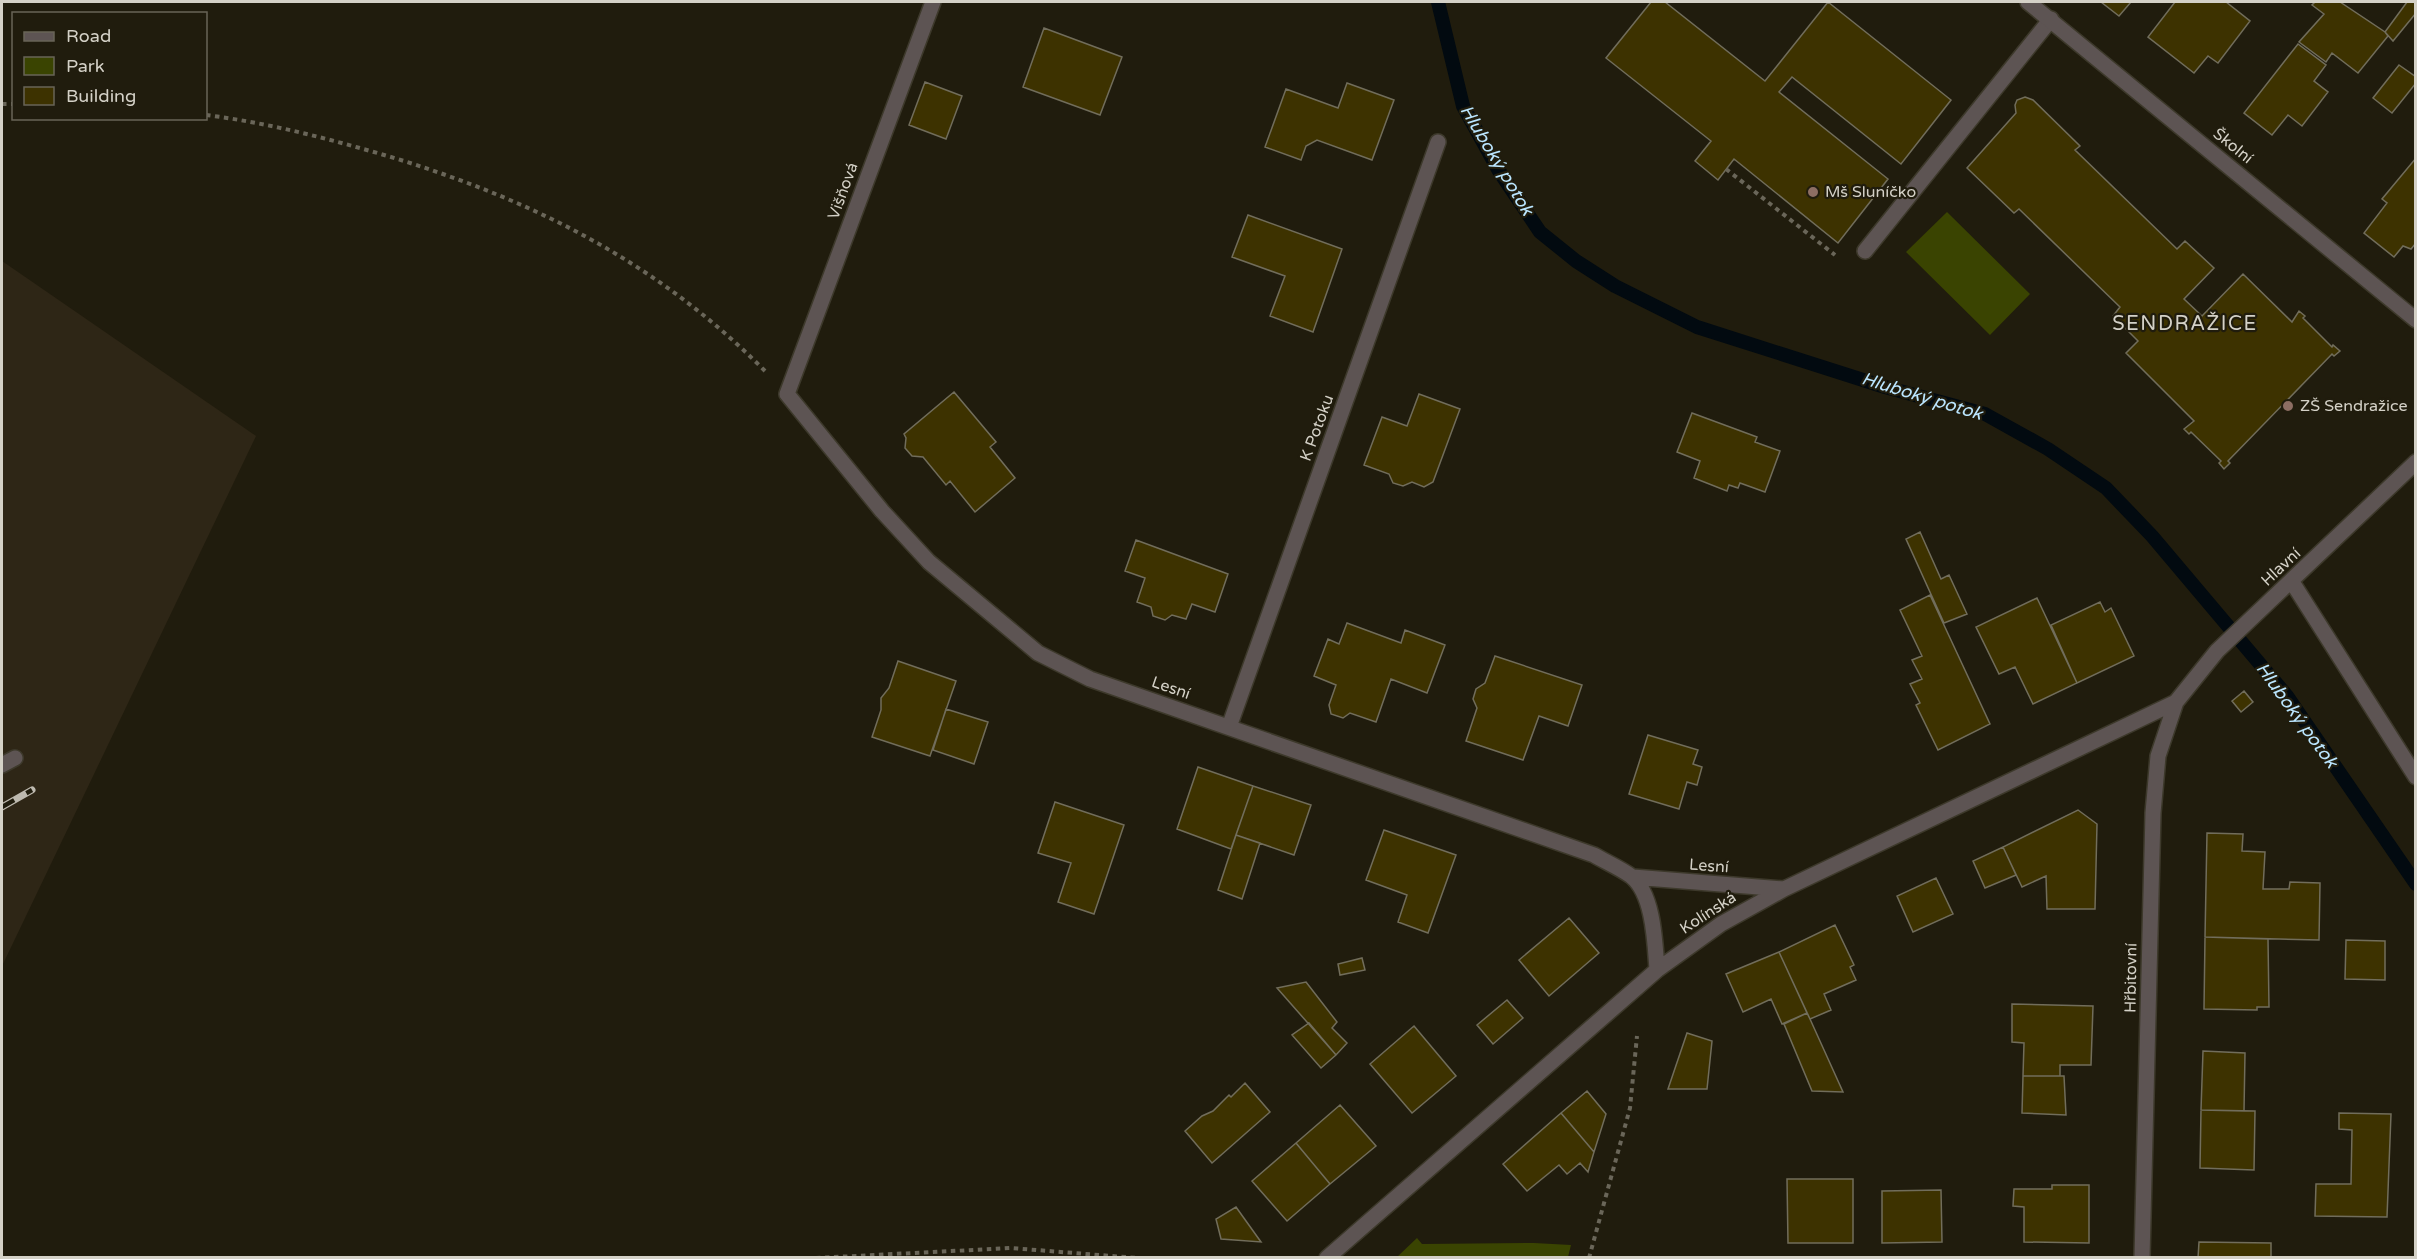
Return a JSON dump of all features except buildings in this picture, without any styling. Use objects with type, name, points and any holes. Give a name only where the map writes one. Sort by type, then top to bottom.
[{"type":"street","name":"Višňová","points":[[787,394],[933,2]]},
{"type":"street","name":"Školní","points":[[2028,2],[2415,320]]},
{"type":"street","points":[[1865,251],[2051,20]]},
{"type":"street","name":"K Potoku","points":[[1229,726],[1438,142]]},
{"type":"street","name":"Lesní","points":[[787,394],[882,511],[929,562],[1038,653],[1090,679],[1594,855],[1633,878],[1784,889]]},
{"type":"street","name":"Hlavní","points":[[2176,702],[2217,651],[2292,582],[2415,462]]},
{"type":"street","points":[[2292,582],[2415,777]]},
{"type":"street","name":"Kolínská","points":[[1327,1257],[1657,970],[1720,924],[1784,889],[2176,702]]},
{"type":"street","name":"Hřbitovní","points":[[2142,1257],[2152,813],[2158,756],[2176,702]]},
{"type":"street","name":"Lesní","points":[[1633,878],[1649,905],[1655,934],[1657,970]]},
{"type":"path","points":[[207,115],[255,121],[350,145],[494,192],[566,225],[624,258],[679,296],[713,322],[787,394]]},
{"type":"path","points":[[1726,169],[1852,268],[1865,251]]},
{"type":"path","points":[[1588,1257],[1630,1108],[1637,1036]]},
{"type":"path","points":[[816,1257],[1011,1248],[1137,1257]]},
{"type":"shaded area","points":[[2,261],[256,436],[2,966]]},
{"type":"green space","points":[[1947,212],[2030,294],[1990,335],[1906,252]]},
{"type":"green space","points":[[1417,1238],[1422,1244],[1571,1245],[1568,1257],[1397,1257]]},
{"type":"waterway","name":"Hluboký potok","points":[[1438,2],[1463,106],[1499,171],[1540,232],[1576,261],[1615,286],[1697,327],[1885,387],[1985,414],[2048,449],[2106,488],[2152,536],[2287,696],[2416,884]]},
{"type":"railway","points":[[2,807],[32,790]]},
{"type":"place","name":"Mš Sluníčko","points":[[1813,192]]},
{"type":"place","name":"ZŠ Sendražice","points":[[2288,406]]},
{"type":"district","name":"SENDRAŽICE","points":[[2185,324]]}]
